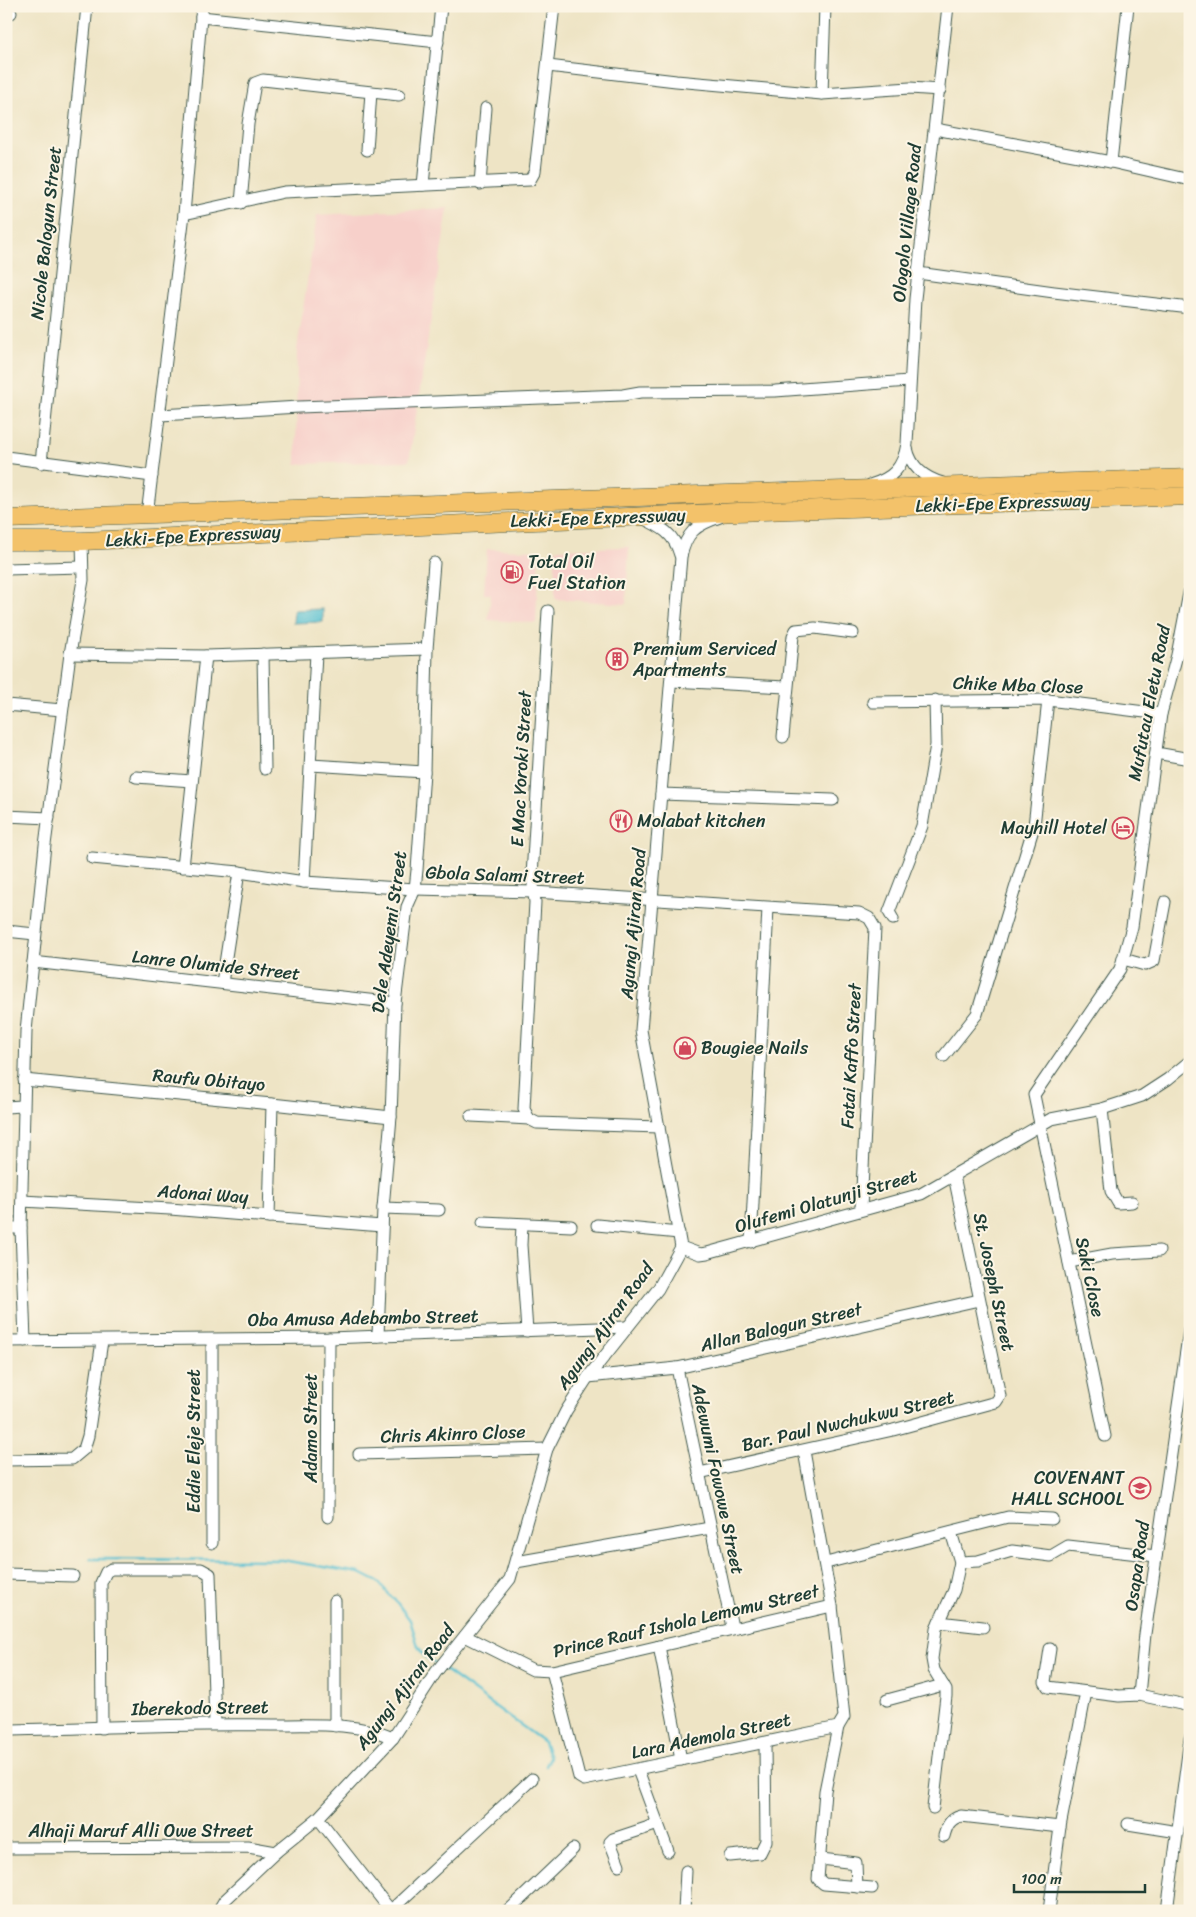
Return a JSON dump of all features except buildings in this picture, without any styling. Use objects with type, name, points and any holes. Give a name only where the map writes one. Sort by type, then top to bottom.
[{"type":"highway","name":"Lekki-Epe Expressway","points":[[7,521],[50,524],[66,518],[842,492],[1190,478]]},
{"type":"highway","name":"Lekki-Epe Expressway","points":[[6,541],[82,541],[640,518],[738,512],[1190,496]]},
{"type":"street","name":"Nicole Balogun Street","points":[[40,463],[87,6]]},
{"type":"street","points":[[423,185],[441,6]]},
{"type":"street","points":[[184,214],[284,192],[480,184],[530,180],[536,171],[554,6]]},
{"type":"street","points":[[822,94],[825,6]]},
{"type":"street","name":"Ologolo Village Road","points":[[906,444],[918,273],[948,6]]},
{"type":"street","points":[[1112,162],[1128,6]]},
{"type":"street","points":[[147,515],[184,214],[202,12],[438,42]]},
{"type":"street","points":[[548,66],[676,81],[822,94],[910,88],[940,90]]},
{"type":"street","points":[[240,203],[248,124],[255,83],[263,80],[399,96]]},
{"type":"street","points":[[367,150],[371,92]]},
{"type":"street","points":[[480,184],[486,108]]},
{"type":"street","points":[[935,129],[1112,162],[1190,180]]},
{"type":"street","points":[[918,273],[1190,308]]},
{"type":"street","points":[[160,415],[299,407],[623,395],[640,392],[775,391],[909,381]]},
{"type":"street","points":[[906,444],[912,462],[923,475],[948,485],[967,487]]},
{"type":"street","points":[[842,492],[889,478],[901,465],[906,444]]},
{"type":"street","points":[[6,457],[40,463],[152,476]]},
{"type":"street","points":[[681,558],[684,541],[698,526],[738,512]]},
{"type":"street","points":[[640,518],[662,527],[670,534],[677,543],[681,558]]},
{"type":"street","points":[[25,1341],[21,1228],[22,1106],[26,1031],[35,934],[62,710],[83,580],[82,541]]},
{"type":"street","name":"Agungi Ajiran Road","points":[[218,1911],[224,1901],[276,1852],[318,1818],[393,1738],[436,1672],[510,1579],[547,1449],[566,1411],[588,1377],[658,1289],[681,1247],[641,1030],[681,558]]},
{"type":"street","name":"Dele Adeyemi Street","points":[[378,1336],[383,1208],[391,1118],[395,1002],[406,907],[415,889],[424,772],[427,649],[434,563]]},
{"type":"street","points":[[6,569],[82,567]]},
{"type":"street","name":"Mufutau Eletu Road","points":[[1041,1125],[1034,1095],[1115,980],[1132,927],[1161,714],[1177,655],[1190,588]]},
{"type":"street","name":"E Mac Yoroki Street","points":[[527,1114],[534,892],[532,876],[548,611]]},
{"type":"street","points":[[783,737],[786,687],[793,636],[796,630],[815,628],[853,633]]},
{"type":"street","points":[[70,654],[206,656],[427,649]]},
{"type":"street","points":[[304,882],[312,764],[316,653]]},
{"type":"street","points":[[263,654],[264,769]]},
{"type":"street","points":[[183,868],[206,656]]},
{"type":"street","points":[[672,681],[786,687]]},
{"type":"street","points":[[893,919],[889,912],[922,826],[936,744],[936,700]]},
{"type":"street","points":[[944,1056],[977,1014],[1034,826],[1048,700]]},
{"type":"street","name":"Chike Mba Close","points":[[873,702],[1048,700],[1161,714]]},
{"type":"street","points":[[6,705],[62,710]]},
{"type":"street","points":[[1156,753],[1190,759]]},
{"type":"street","points":[[312,764],[424,772]]},
{"type":"street","points":[[136,777],[192,782]]},
{"type":"street","points":[[661,794],[833,800]]},
{"type":"street","points":[[6,816],[49,818]]},
{"type":"street","name":"Gbola Salami Street","points":[[92,858],[239,872],[304,882],[415,889],[534,892],[859,913]]},
{"type":"street","points":[[222,984],[239,872]]},
{"type":"street","points":[[1123,959],[1145,965],[1154,961],[1165,902]]},
{"type":"street","points":[[751,1242],[768,908]]},
{"type":"street","name":"Fatai Kaffo Street","points":[[859,913],[869,918],[874,928],[861,1209]]},
{"type":"street","points":[[6,931],[35,934]]},
{"type":"street","name":"Lanre Olumide Street","points":[[33,962],[395,1002]]},
{"type":"street","name":"Olufemi Olatunji Street","points":[[681,1247],[700,1254],[751,1242],[861,1209],[921,1194],[1051,1119],[1102,1109],[1142,1096],[1168,1079],[1190,1061]]},
{"type":"street","name":"Raufu Obitayo","points":[[24,1080],[272,1104],[391,1118]]},
{"type":"street","points":[[269,1217],[272,1104]]},
{"type":"street","points":[[6,1107],[22,1106]]},
{"type":"street","points":[[1102,1109],[1112,1191],[1118,1203],[1132,1202]]},
{"type":"street","points":[[471,1116],[527,1114],[537,1123],[659,1127]]},
{"type":"street","name":"Saki Close","points":[[1041,1125],[1105,1436]]},
{"type":"street","name":"St. Joseph Street","points":[[954,1176],[1000,1396]]},
{"type":"street","name":"Adonai Way","points":[[22,1201],[382,1226]]},
{"type":"street","points":[[383,1208],[439,1210]]},
{"type":"street","points":[[483,1222],[571,1226]]},
{"type":"street","points":[[522,1225],[527,1332]]},
{"type":"street","points":[[597,1225],[678,1233]]},
{"type":"street","points":[[6,1228],[21,1228]]},
{"type":"street","points":[[1069,1262],[1112,1254],[1159,1250]]},
{"type":"street","name":"Allan Balogun Street","points":[[588,1377],[677,1368],[980,1300]]},
{"type":"street","name":"Osapa Road","points":[[1139,1695],[1145,1634],[1190,1322]]},
{"type":"street","name":"Oba Amusa Adebambo Street","points":[[6,1341],[329,1338],[626,1328]]},
{"type":"street","name":"Adamo Street","points":[[328,1517],[329,1338]]},
{"type":"street","name":"Eddie Eleje Street","points":[[212,1340],[212,1544]]},
{"type":"street","points":[[6,1460],[72,1459],[84,1449],[88,1436],[102,1341]]},
{"type":"street","name":"Adewumi Fowowe Street","points":[[677,1368],[732,1627]]},
{"type":"street","name":"Bar. Paul Nwchukwu Street","points":[[699,1473],[804,1451],[989,1405],[996,1402],[1000,1396]]},
{"type":"street","name":"Chris Akinro Close","points":[[359,1454],[547,1449]]},
{"type":"street","points":[[804,1451],[826,1564],[844,1717],[838,1727],[825,1791],[818,1880],[820,1883],[872,1888]]},
{"type":"street","points":[[826,1564],[1008,1517],[1052,1519]]},
{"type":"street","points":[[516,1562],[710,1528]]},
{"type":"street","points":[[933,1808],[946,1696],[943,1685],[934,1670],[932,1659],[939,1622],[954,1590],[960,1562],[951,1532]]},
{"type":"street","points":[[960,1562],[978,1561],[1012,1551],[1048,1556],[1068,1546],[1156,1556]]},
{"type":"street","points":[[102,1728],[101,1583],[106,1572],[111,1569],[202,1569],[210,1574],[215,1724]]},
{"type":"street","points":[[6,1574],[73,1576]]},
{"type":"street","points":[[335,1726],[336,1601]]},
{"type":"street","name":"Prince Rauf Ishola Lemomu Street","points":[[466,1636],[533,1670],[552,1670],[659,1646],[732,1627],[832,1606]]},
{"type":"street","points":[[939,1622],[983,1627]]},
{"type":"street","points":[[659,1646],[681,1760]]},
{"type":"street","points":[[1050,1649],[1045,1682],[1048,1687],[1086,1692],[1139,1695],[1190,1706]]},
{"type":"street","name":"Lara Ademola Street","points":[[552,1670],[581,1779],[638,1770],[838,1727]]},
{"type":"street","points":[[887,1700],[943,1685]]},
{"type":"street","points":[[1049,1911],[1060,1827],[1086,1692]]},
{"type":"street","name":"Iberekodo Street","points":[[6,1730],[215,1724],[335,1726],[375,1730],[393,1738]]},
{"type":"street","points":[[1167,1911],[1178,1832],[1185,1821],[1190,1738]]},
{"type":"street","points":[[730,1856],[760,1853],[766,1841],[765,1742]]},
{"type":"street","points":[[638,1770],[668,1850]]},
{"type":"street","points":[[318,1818],[391,1910],[532,1779]]},
{"type":"street","points":[[944,1836],[949,1822],[961,1816],[1060,1827]]},
{"type":"street","points":[[619,1864],[610,1842],[613,1839],[658,1824]]},
{"type":"street","points":[[1128,1824],[1178,1832]]},
{"type":"street","name":"Alhaji Maruf Alli Owe Street","points":[[6,1848],[248,1847],[276,1852]]},
{"type":"street","points":[[508,1911],[573,1849]]},
{"type":"street","points":[[821,1859],[855,1862],[857,1887]]},
{"type":"street","points":[[684,1911],[686,1871]]},
{"type":"shaded area","points":[[448,208],[409,461],[296,464],[297,350],[317,215]]},
{"type":"shaded area","points":[[629,547],[626,604],[555,599],[555,549]]},
{"type":"shaded area","name":"Total Oil Fuel Station","points":[[487,549],[539,550],[536,623],[488,620],[491,594],[484,594]]},
{"type":"water","points":[[323,609],[323,622],[293,623],[294,610]]},
{"type":"waterway","points":[[90,1559],[282,1560],[360,1573],[378,1582],[398,1604],[410,1620],[418,1646],[424,1656],[438,1665]]},
{"type":"waterway","points":[[442,1668],[544,1742],[550,1757],[546,1766]]},
{"type":"place","name":"Total Oil Fuel Station","points":[[512,572]]},
{"type":"place","name":"Premium Serviced Apartments","points":[[617,659]]},
{"type":"place","name":"Molabat kitchen","points":[[621,821]]},
{"type":"place","name":"Mayhill Hotel","points":[[1123,828]]},
{"type":"place","name":"Bougiee Nails","points":[[685,1048]]},
{"type":"place","name":"COVENANT HALL SCHOOL","points":[[1140,1488]]}]
